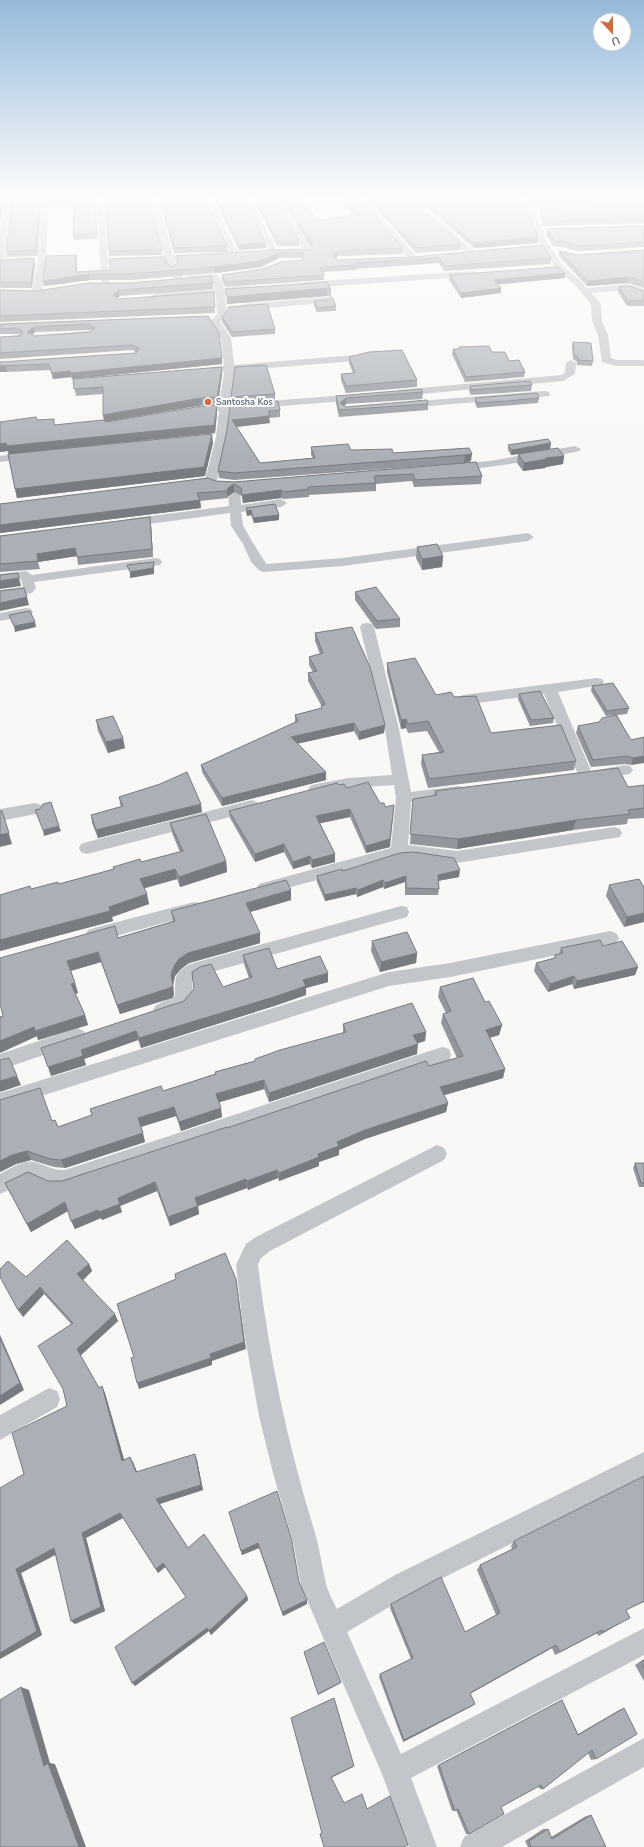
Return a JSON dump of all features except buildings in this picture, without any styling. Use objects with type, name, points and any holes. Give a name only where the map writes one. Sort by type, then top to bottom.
[{"type":"street","points":[[25,292],[41,292],[40,285]]},
{"type":"street","points":[[211,480],[221,437],[225,408],[226,384],[229,369],[225,314],[219,285]]},
{"type":"street","points":[[300,286],[311,285]]},
{"type":"street","points":[[579,285],[596,304],[596,322],[603,335],[606,360],[616,363],[644,363]]},
{"type":"street","points":[[583,291],[620,287],[635,288],[641,292],[644,292]]},
{"type":"street","points":[[143,298],[260,288]]},
{"type":"street","points":[[204,323],[225,314],[326,300]]},
{"type":"street","points":[[206,371],[355,358]]},
{"type":"street","points":[[386,394],[563,378],[570,374],[571,363]]},
{"type":"street","points":[[396,406],[545,394]]},
{"type":"street","points":[[180,413],[202,409],[371,396]]},
{"type":"street","points":[[325,400],[331,408],[338,410]]},
{"type":"street","points":[[207,438],[221,437]]},
{"type":"street","points":[[441,469],[490,464],[575,449]]},
{"type":"street","points":[[0,459],[41,454]]},
{"type":"street","points":[[197,482],[211,480],[216,484],[238,484],[235,509],[236,526],[249,544],[257,562],[264,568],[343,562],[528,537]]},
{"type":"street","points":[[111,525],[281,503]]},
{"type":"street","points":[[0,578],[24,575],[27,578],[156,562]]},
{"type":"street","points":[[0,594],[28,590],[30,588],[27,578]]},
{"type":"street","points":[[0,617],[26,612]]},
{"type":"street","points":[[367,627],[380,689],[392,729],[404,798],[399,852]]},
{"type":"street","points":[[462,700],[597,682]]},
{"type":"street","points":[[549,688],[571,727],[585,775]]},
{"type":"street","points":[[550,729],[571,727]]},
{"type":"street","points":[[569,777],[625,770]]},
{"type":"street","points":[[299,794],[337,784],[401,780]]},
{"type":"street","points":[[404,798],[475,789]]},
{"type":"street","points":[[87,848],[269,801]]},
{"type":"street","points":[[0,815],[35,809]]},
{"type":"street","points":[[253,891],[399,852],[413,851],[457,857],[614,833]]},
{"type":"street","points":[[77,939],[207,904]]},
{"type":"street","points":[[148,1014],[179,1004],[183,1001],[185,997],[182,988],[183,979],[188,973],[196,969],[401,912]]},
{"type":"street","points":[[0,1101],[389,979],[450,970],[610,938]]},
{"type":"street","points":[[0,1062],[97,1030]]},
{"type":"street","points":[[0,1185],[21,1173],[33,1170],[48,1178],[56,1180],[65,1179],[442,1055]]},
{"type":"street","points":[[423,1847],[395,1772],[314,1586],[306,1545],[285,1473],[254,1326],[247,1265],[253,1252],[263,1244],[437,1154]]},
{"type":"street","points":[[0,1428],[49,1399]]},
{"type":"street","points":[[332,1626],[411,1580],[644,1464]]},
{"type":"street","points":[[395,1772],[644,1641]]},
{"type":"street","points":[[474,1847],[644,1752]]},
{"type":"place","name":"Santosha Kos","points":[[208,402]]}]
